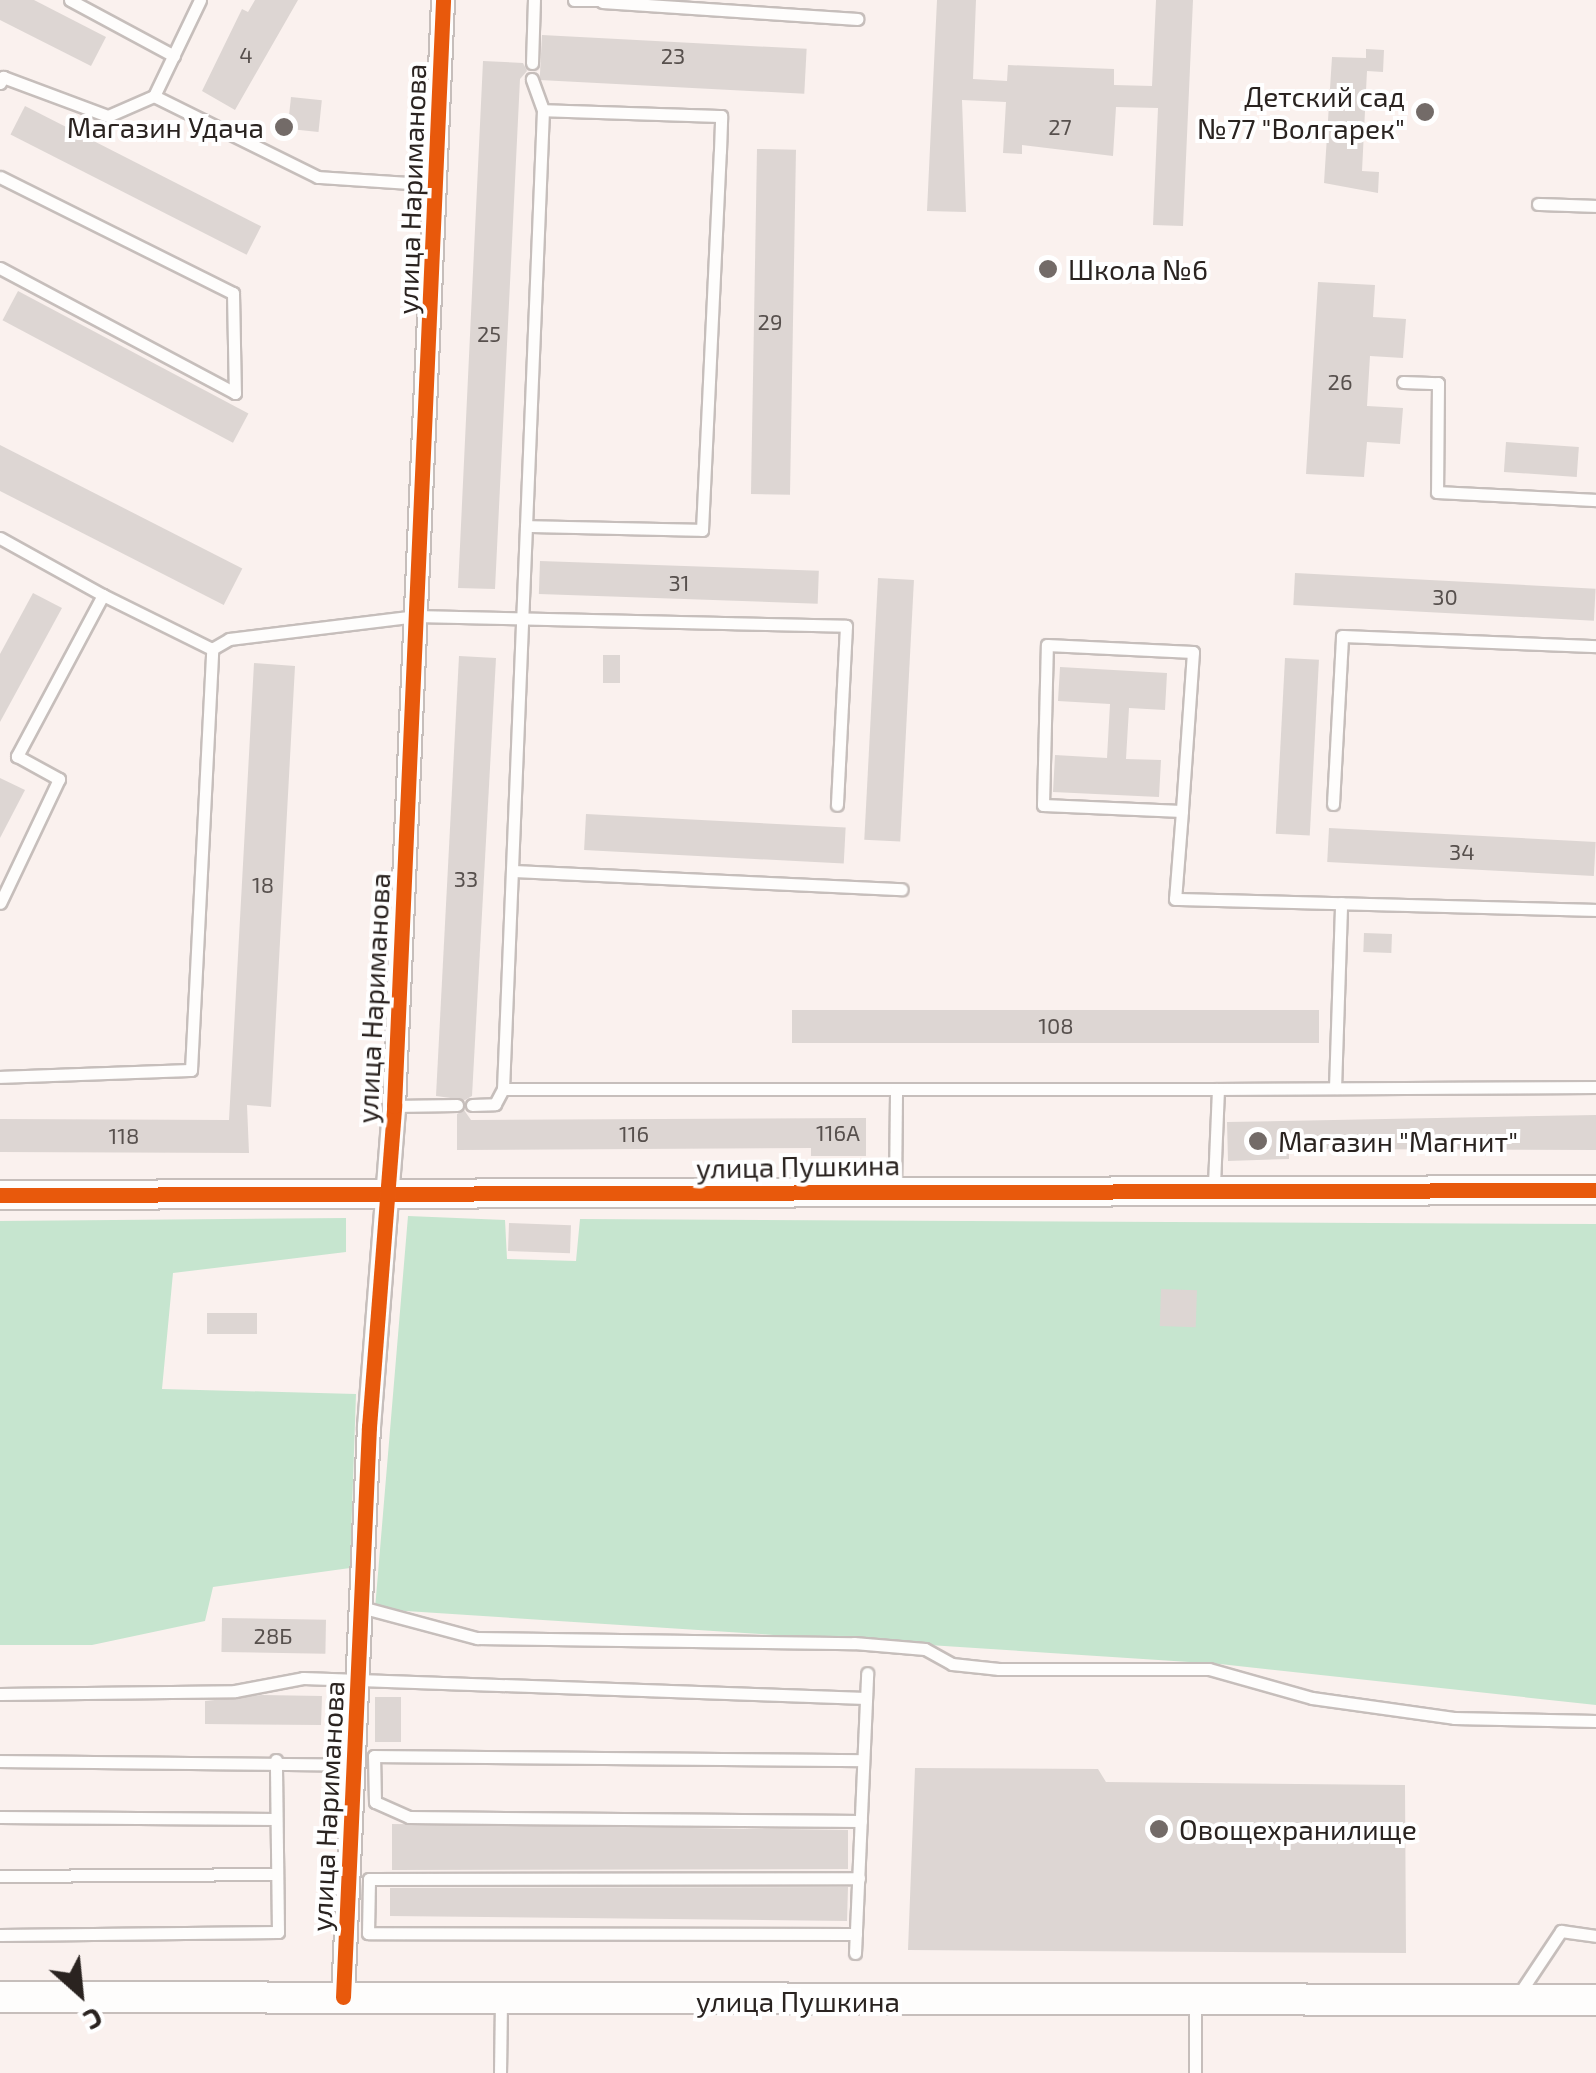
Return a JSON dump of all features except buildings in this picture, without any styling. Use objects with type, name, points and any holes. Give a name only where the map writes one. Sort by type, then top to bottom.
[{"type":"main road","name":"улица Пушкина","points":[[0,1997],[1596,2000]]},
{"type":"street","name":"улица Нариманова","points":[[343,1998],[364,1802],[354,1765],[357,1685],[394,1106],[438,185],[443,0]]},
{"type":"street","name":"улица Пушкина","points":[[0,1195],[389,1196],[1214,1186],[1596,1190]]},
{"type":"lane","points":[[70,0],[174,56]]},
{"type":"lane","points":[[0,83],[3,77],[108,116],[154,96],[200,0]]},
{"type":"lane","points":[[532,64],[534,0]]},
{"type":"lane","points":[[574,0],[856,19]]},
{"type":"lane","points":[[472,1105],[496,1104],[503,1088],[543,110],[532,79]]},
{"type":"lane","points":[[154,96],[318,176],[438,185]]},
{"type":"lane","points":[[526,526],[702,530],[720,151],[721,116],[543,110]]},
{"type":"lane","points":[[0,177],[233,293],[235,393],[0,268]]},
{"type":"lane","points":[[1538,204],[1596,206]]},
{"type":"lane","points":[[1404,382],[1438,383],[1436,492],[1596,500]]},
{"type":"lane","points":[[0,538],[103,596],[212,649],[285,630],[415,616],[846,626],[837,805]]},
{"type":"lane","points":[[0,903],[60,779],[16,756],[103,596]]},
{"type":"lane","points":[[1333,804],[1342,636],[1596,646]]},
{"type":"lane","points":[[1182,811],[1043,805],[1047,645],[1193,652],[1176,899],[1596,910]]},
{"type":"lane","points":[[0,1077],[192,1070],[212,649]]},
{"type":"lane","points":[[514,872],[902,890]]},
{"type":"lane","points":[[1334,1088],[1341,903]]},
{"type":"lane","points":[[503,1088],[1596,1087]]},
{"type":"lane","points":[[895,1190],[896,1089]]},
{"type":"lane","points":[[1214,1186],[1218,1089]]},
{"type":"lane","points":[[394,1106],[457,1106]]},
{"type":"lane","points":[[361,1607],[477,1638],[854,1643],[925,1649],[952,1664],[998,1670],[1210,1669],[1312,1698],[1436,1716],[1596,1721]]},
{"type":"lane","points":[[856,1953],[867,1674]]},
{"type":"lane","points":[[0,1694],[235,1691],[303,1678],[357,1685],[866,1698]]},
{"type":"lane","points":[[861,1821],[409,1817],[364,1802],[374,1756],[863,1760]]},
{"type":"lane","points":[[0,1761],[276,1760],[354,1765]]},
{"type":"lane","points":[[0,1935],[278,1932],[276,1760]]},
{"type":"lane","points":[[0,1817],[276,1819]]},
{"type":"lane","points":[[0,1876],[277,1874]]},
{"type":"lane","points":[[856,1934],[368,1932],[369,1879],[858,1878]]},
{"type":"lane","points":[[1515,2000],[1561,1932],[1596,1936]]},
{"type":"lane","points":[[500,2073],[502,2000]]},
{"type":"lane","points":[[1194,2073],[1195,2002]]},
{"type":"green space","points":[[408,1216],[505,1220],[507,1259],[576,1261],[580,1219],[1596,1224],[1596,1705],[1220,1664],[375,1609]]},
{"type":"green space","points":[[346,1218],[346,1252],[173,1273],[162,1389],[356,1394],[350,1568],[213,1587],[205,1621],[92,1645],[0,1645],[0,1221]]},
{"type":"cycle path","points":[[343,1997],[369,1427],[394,1106],[443,0]]},
{"type":"cycle path","points":[[0,1195],[1596,1190]]},
{"type":"place","name":"Детский сад №77 \"Волгарек\"","points":[[1425,112]]},
{"type":"place","name":"Магазин Удача","points":[[284,127]]},
{"type":"place","name":"Школа №6","points":[[1048,269]]},
{"type":"place","name":"Магазин \"Магнит\"","points":[[1258,1141]]},
{"type":"place","name":"Овощехранилище","points":[[1159,1829]]}]
